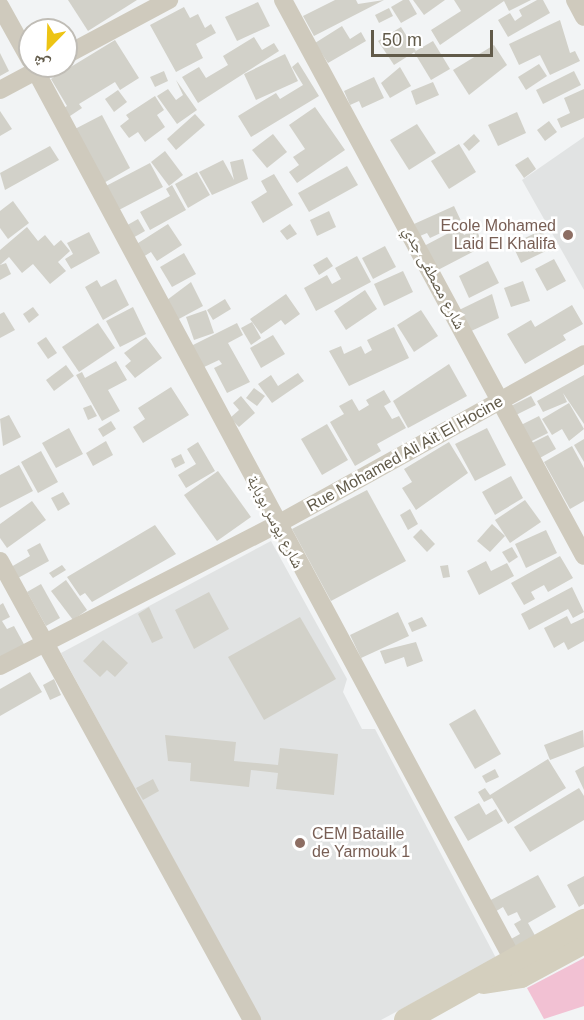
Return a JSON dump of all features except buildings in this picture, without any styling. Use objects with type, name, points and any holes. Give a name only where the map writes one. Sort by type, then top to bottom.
[{"type":"main road","points":[[517,968],[584,921]]},
{"type":"main road","points":[[406,1020],[473,984],[584,942]]},
{"type":"street","points":[[78,49],[169,0]]},
{"type":"street","name":"شارع مصطفى جدي","points":[[283,0],[584,556]]},
{"type":"street","points":[[575,0],[584,17]]},
{"type":"street","name":"شارع يوسر بوباية","points":[[0,6],[18,36]]},
{"type":"street","points":[[0,90],[18,78]]},
{"type":"street","name":"شارع يوسر بوباية","points":[[42,78],[276,525],[517,968]]},
{"type":"street","name":"Rue Mohamed Ali Ait El Hocine","points":[[0,666],[43,642],[276,525],[584,354]]},
{"type":"street","points":[[0,561],[252,1020]]},
{"type":"shaded area","name":"Ecole Mohamed Laid El Khalifa","points":[[584,137],[584,290],[522,180]]},
{"type":"shaded area","name":"CEM Bataille de Yarmouk 1","points":[[271,541],[347,679],[343,692],[362,729],[375,729],[496,958],[381,1020],[261,1020],[61,653]]},
{"type":"shaded area","points":[[584,958],[584,1006],[544,1019],[527,988]]},
{"type":"place","name":"Ecole Mohamed Laid El Khalifa","points":[[568,235]]},
{"type":"place","name":"CEM Bataille de Yarmouk 1","points":[[300,843]]}]
